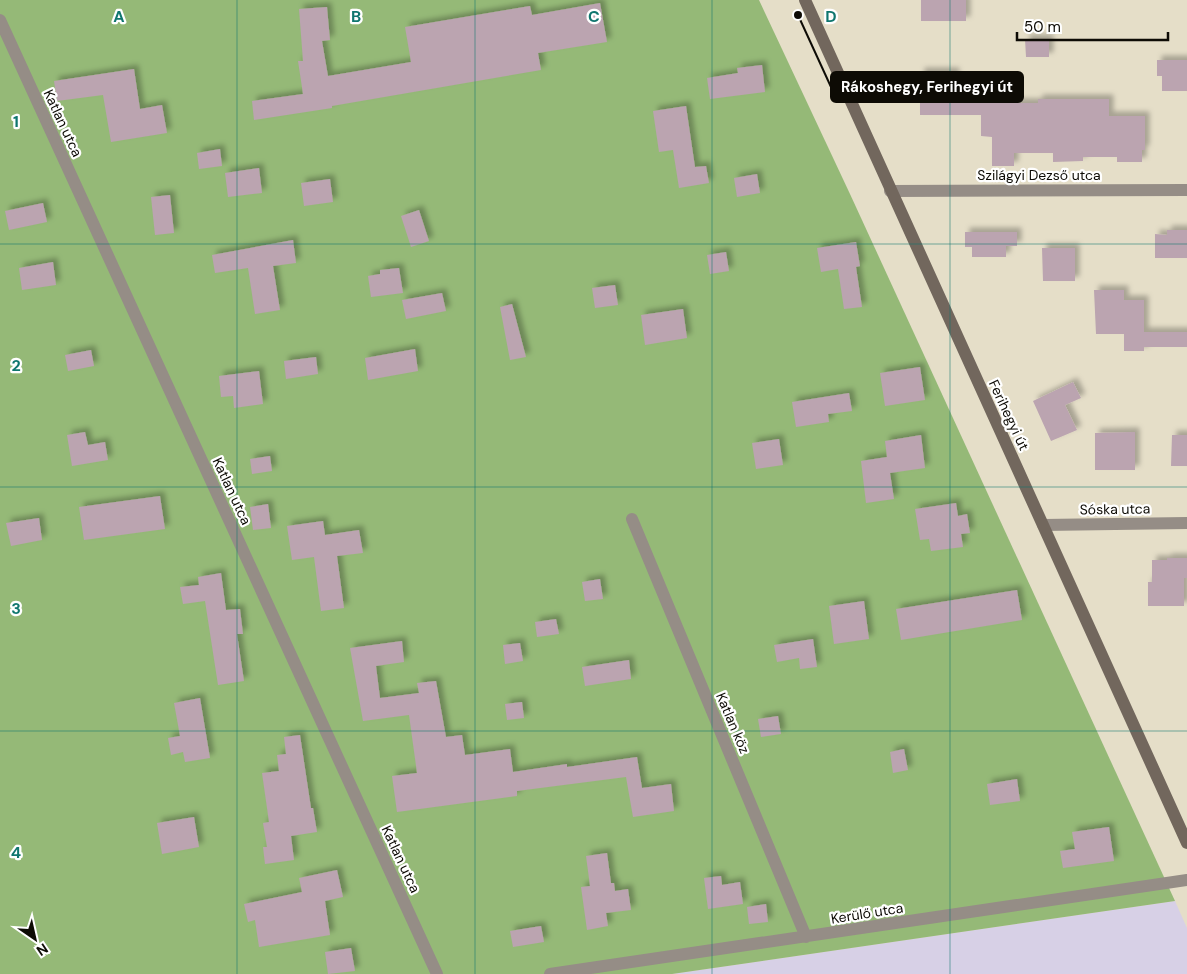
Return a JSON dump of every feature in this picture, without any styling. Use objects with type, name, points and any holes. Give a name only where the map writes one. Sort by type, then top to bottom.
[{"type":"main road","name":"Ferihegyi út","points":[[805,0],[1187,843]]},
{"type":"street","name":"Katlan utca","points":[[0,20],[437,974]]},
{"type":"street","name":"Szilágyi Dezső utca","points":[[890,191],[1187,190]]},
{"type":"street","name":"Katlan köz","points":[[632,519],[806,938]]},
{"type":"street","name":"Sóska utca","points":[[1043,525],[1187,523]]},
{"type":"street","name":"Kerülő utca","points":[[550,974],[806,938],[1187,880]]},
{"type":"shaded area","points":[[1175,901],[1187,928],[1187,974],[672,974]]},
{"type":"green space","points":[[0,0],[759,0],[1175,901],[672,974],[0,974]]},
{"type":"building","points":[[921,0],[966,0],[966,21],[921,21]]},
{"type":"building","points":[[600,3],[607,42],[538,53],[541,70],[332,106],[332,108],[254,120],[252,101],[303,94],[298,61],[303,61],[299,9],[327,7],[330,40],[322,41],[328,76],[411,62],[405,27],[530,6],[532,15]]},
{"type":"building","points":[[1025,39],[1049,39],[1049,57],[1026,57]]},
{"type":"building","points":[[1157,60],[1187,60],[1187,91],[1162,91],[1162,76],[1157,76]]},
{"type":"building","points":[[762,65],[765,92],[710,99],[707,78],[738,73],[737,68]]},
{"type":"building","points":[[134,69],[140,109],[162,105],[167,133],[111,142],[103,95],[57,101],[54,81]]},
{"type":"building","points":[[920,72],[955,72],[955,80],[993,81],[993,103],[1038,103],[1038,99],[1109,99],[1109,116],[1145,116],[1145,150],[1142,150],[1142,162],[1117,162],[1117,157],[1083,157],[1083,161],[1053,162],[1053,153],[1014,153],[1014,166],[992,166],[992,137],[981,136],[981,115],[920,115]]},
{"type":"building","points":[[686,106],[695,167],[706,166],[709,183],[679,188],[673,150],[659,152],[653,111]]},
{"type":"building","points":[[220,149],[222,166],[199,169],[197,153]]},
{"type":"building","points":[[259,168],[262,193],[228,197],[225,173]]},
{"type":"building","points":[[757,174],[760,193],[737,197],[734,178]]},
{"type":"building","points":[[330,179],[333,202],[304,206],[301,183]]},
{"type":"building","points":[[170,195],[174,233],[155,235],[151,197]]},
{"type":"building","points":[[43,203],[47,222],[9,230],[5,211]]},
{"type":"building","points":[[419,210],[429,241],[411,247],[401,216]]},
{"type":"building","points":[[1167,230],[1187,230],[1187,258],[1155,258],[1155,234],[1167,235]]},
{"type":"building","points":[[965,232],[1017,232],[1017,246],[1006,246],[1006,257],[972,257],[972,247],[965,247]]},
{"type":"building","points":[[293,240],[296,263],[273,266],[280,310],[255,314],[248,268],[215,273],[212,255]]},
{"type":"building","points":[[856,242],[860,266],[856,267],[862,307],[844,309],[838,269],[821,272],[817,248]]},
{"type":"building","points":[[1042,248],[1075,248],[1075,281],[1043,281]]},
{"type":"building","points":[[726,252],[729,271],[710,274],[707,255]]},
{"type":"building","points":[[53,262],[56,285],[22,290],[19,268]]},
{"type":"building","points":[[399,268],[403,293],[371,297],[368,276],[380,274],[380,270]]},
{"type":"building","points":[[615,285],[618,305],[595,308],[592,288]]},
{"type":"building","points":[[1094,290],[1124,290],[1124,300],[1144,300],[1144,332],[1187,332],[1187,347],[1144,347],[1144,351],[1124,351],[1124,334],[1096,334]]},
{"type":"building","points":[[442,293],[446,311],[406,319],[402,300]]},
{"type":"building","points":[[512,304],[526,357],[510,360],[500,307]]},
{"type":"building","points":[[683,309],[687,338],[645,345],[641,315]]},
{"type":"building","points":[[415,349],[418,371],[368,380],[365,358]]},
{"type":"building","points":[[91,350],[94,366],[68,371],[65,355]]},
{"type":"building","points":[[316,357],[318,374],[286,379],[284,361]]},
{"type":"building","points":[[920,367],[925,400],[885,406],[880,373]]},
{"type":"building","points":[[259,371],[263,404],[234,408],[233,396],[221,397],[219,376]]},
{"type":"building","points":[[1073,382],[1081,398],[1065,405],[1077,430],[1051,441],[1033,401]]},
{"type":"building","points":[[849,393],[852,411],[828,414],[829,422],[796,427],[792,402]]},
{"type":"building","points":[[85,432],[88,445],[105,442],[108,460],[72,466],[67,435]]},
{"type":"building","points":[[1135,432],[1135,470],[1095,470],[1095,433]]},
{"type":"building","points":[[921,435],[925,468],[890,473],[894,499],[866,503],[861,461],[887,457],[885,441]]},
{"type":"building","points":[[1172,435],[1187,435],[1187,466],[1171,466]]},
{"type":"building","points":[[779,439],[783,465],[756,469],[752,443]]},
{"type":"building","points":[[270,456],[272,471],[252,474],[250,459]]},
{"type":"building","points":[[160,496],[165,529],[84,540],[79,507]]},
{"type":"building","points":[[956,503],[958,516],[967,514],[970,533],[961,534],[963,547],[931,551],[929,539],[920,540],[915,509]]},
{"type":"building","points":[[268,504],[271,528],[253,530],[250,507]]},
{"type":"building","points":[[39,518],[42,540],[11,546],[6,523]]},
{"type":"building","points":[[323,521],[325,535],[359,530],[363,553],[337,556],[344,608],[321,611],[314,557],[292,560],[287,526]]},
{"type":"building","points":[[1167,558],[1187,558],[1187,578],[1184,578],[1184,606],[1148,606],[1148,582],[1152,582],[1152,560],[1167,560]]},
{"type":"building","points":[[221,573],[226,610],[240,609],[243,634],[237,634],[244,681],[218,685],[205,601],[183,604],[180,587],[199,585],[198,577]]},
{"type":"building","points":[[600,579],[603,599],[585,601],[582,582]]},
{"type":"building","points":[[1017,590],[1022,620],[901,640],[896,609]]},
{"type":"building","points":[[864,601],[869,639],[834,644],[829,606]]},
{"type":"building","points":[[556,619],[559,634],[537,637],[535,622]]},
{"type":"building","points":[[813,639],[817,667],[800,669],[799,658],[777,662],[774,645]]},
{"type":"building","points":[[402,641],[404,662],[376,666],[380,698],[419,693],[417,683],[436,681],[446,737],[462,735],[465,755],[510,749],[513,772],[567,764],[567,767],[637,757],[642,788],[671,784],[674,811],[633,817],[626,777],[517,791],[517,796],[397,812],[392,776],[417,773],[409,715],[363,721],[350,648]]},
{"type":"building","points":[[520,643],[523,661],[505,664],[503,645]]},
{"type":"building","points":[[629,660],[631,679],[585,686],[582,667]]},
{"type":"building","points":[[200,698],[210,758],[185,762],[183,752],[171,755],[168,738],[180,736],[174,703]]},
{"type":"building","points":[[522,702],[524,718],[507,720],[505,704]]},
{"type":"building","points":[[778,716],[781,734],[761,737],[758,719]]},
{"type":"building","points":[[300,735],[311,808],[313,808],[317,832],[291,836],[294,860],[265,864],[263,847],[267,847],[263,823],[269,822],[262,773],[279,771],[277,755],[286,754],[284,737]]},
{"type":"building","points":[[904,749],[908,770],[893,773],[890,752]]},
{"type":"building","points":[[1017,779],[1020,801],[990,805],[987,784]]},
{"type":"building","points":[[194,817],[199,847],[162,854],[157,823]]},
{"type":"building","points":[[1109,827],[1114,861],[1063,868],[1060,851],[1075,849],[1072,832]]},
{"type":"building","points":[[607,853],[611,883],[614,883],[615,891],[628,889],[631,910],[606,913],[608,926],[587,930],[581,887],[590,886],[586,856]]},
{"type":"building","points":[[337,870],[343,897],[325,901],[330,935],[259,947],[255,920],[248,922],[244,904],[302,892],[299,878]]},
{"type":"building","points":[[721,876],[722,885],[740,882],[743,904],[708,909],[704,878]]},
{"type":"building","points":[[766,904],[768,922],[749,924],[747,907]]},
{"type":"building","points":[[541,926],[544,942],[513,947],[510,931]]},
{"type":"building","points":[[351,948],[355,971],[328,974],[325,952]]},
{"type":"place","name":"Rákoshegy, Ferihegyi út","points":[[798,15]]}]
